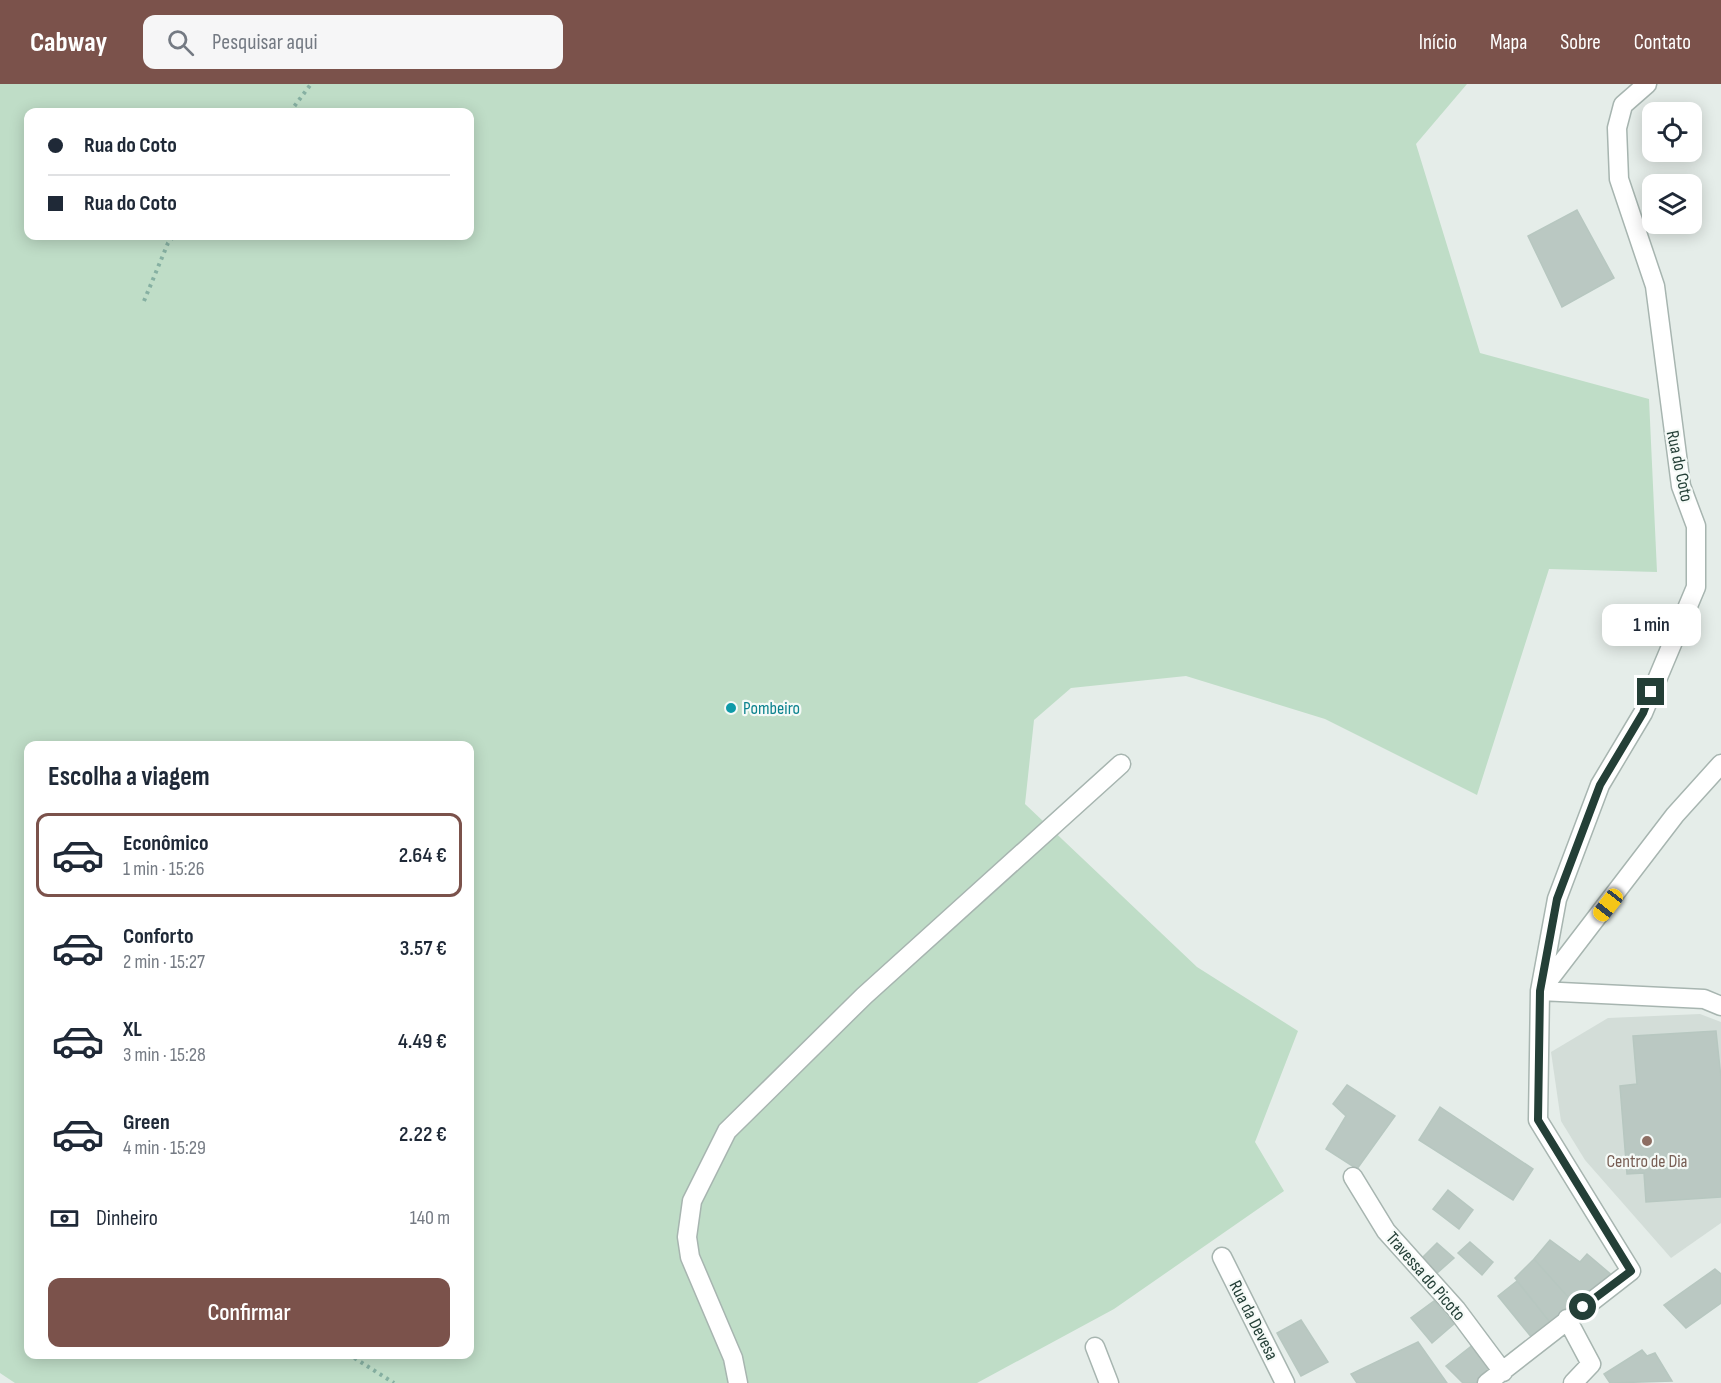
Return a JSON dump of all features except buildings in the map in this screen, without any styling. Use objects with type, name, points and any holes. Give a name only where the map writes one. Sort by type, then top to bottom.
[{"type":"street","name":"Rua do Coto","points":[[1487,1383],[1567,1318],[1631,1271],[1538,1120],[1540,991],[1557,899],[1600,785],[1643,713],[1696,587],[1696,526],[1681,486],[1655,286],[1620,179],[1617,128],[1623,105],[1647,84]]},
{"type":"street","points":[[738,1383],[733,1358],[690,1257],[687,1237],[692,1201],[727,1131],[864,996],[1121,764]]},
{"type":"street","points":[[1540,991],[1649,853],[1676,815],[1721,764]]},
{"type":"street","points":[[1540,991],[1704,999],[1721,1006]]},
{"type":"street","name":"Travessa do Picoto","points":[[1353,1177],[1386,1231],[1456,1309],[1503,1372]]},
{"type":"street","name":"Rua da Devesa","points":[[1222,1257],[1285,1383]]},
{"type":"street","points":[[1567,1318],[1591,1364],[1573,1383]]},
{"type":"street","points":[[1095,1347],[1109,1383]]},
{"type":"path","points":[[293,108],[311,84]]},
{"type":"path","points":[[144,302],[171,240]]},
{"type":"path","points":[[356,1359],[393,1383]]},
{"type":"shaded area","name":"Centro de Dia","points":[[1700,1014],[1721,1022],[1721,1223],[1671,1258],[1585,1160],[1561,1121],[1551,1052],[1608,1018]]},
{"type":"green space","points":[[0,84],[1467,84],[1416,144],[1480,353],[1649,399],[1657,572],[1549,569],[1477,795],[1325,719],[1186,676],[1071,688],[1034,720],[1025,804],[1197,967],[1298,1031],[1255,1142],[1284,1191],[1114,1309],[977,1383],[15,1383],[0,1373]]},
{"type":"place","name":"Pombeiro","points":[[731,708]]},
{"type":"place","name":"Centro de Dia","points":[[1647,1141]]},
{"type":"route","points":[[1583,1307],[1631,1271],[1538,1120],[1540,991],[1547,941],[1557,899],[1600,785],[1643,713],[1651,692]]}]
